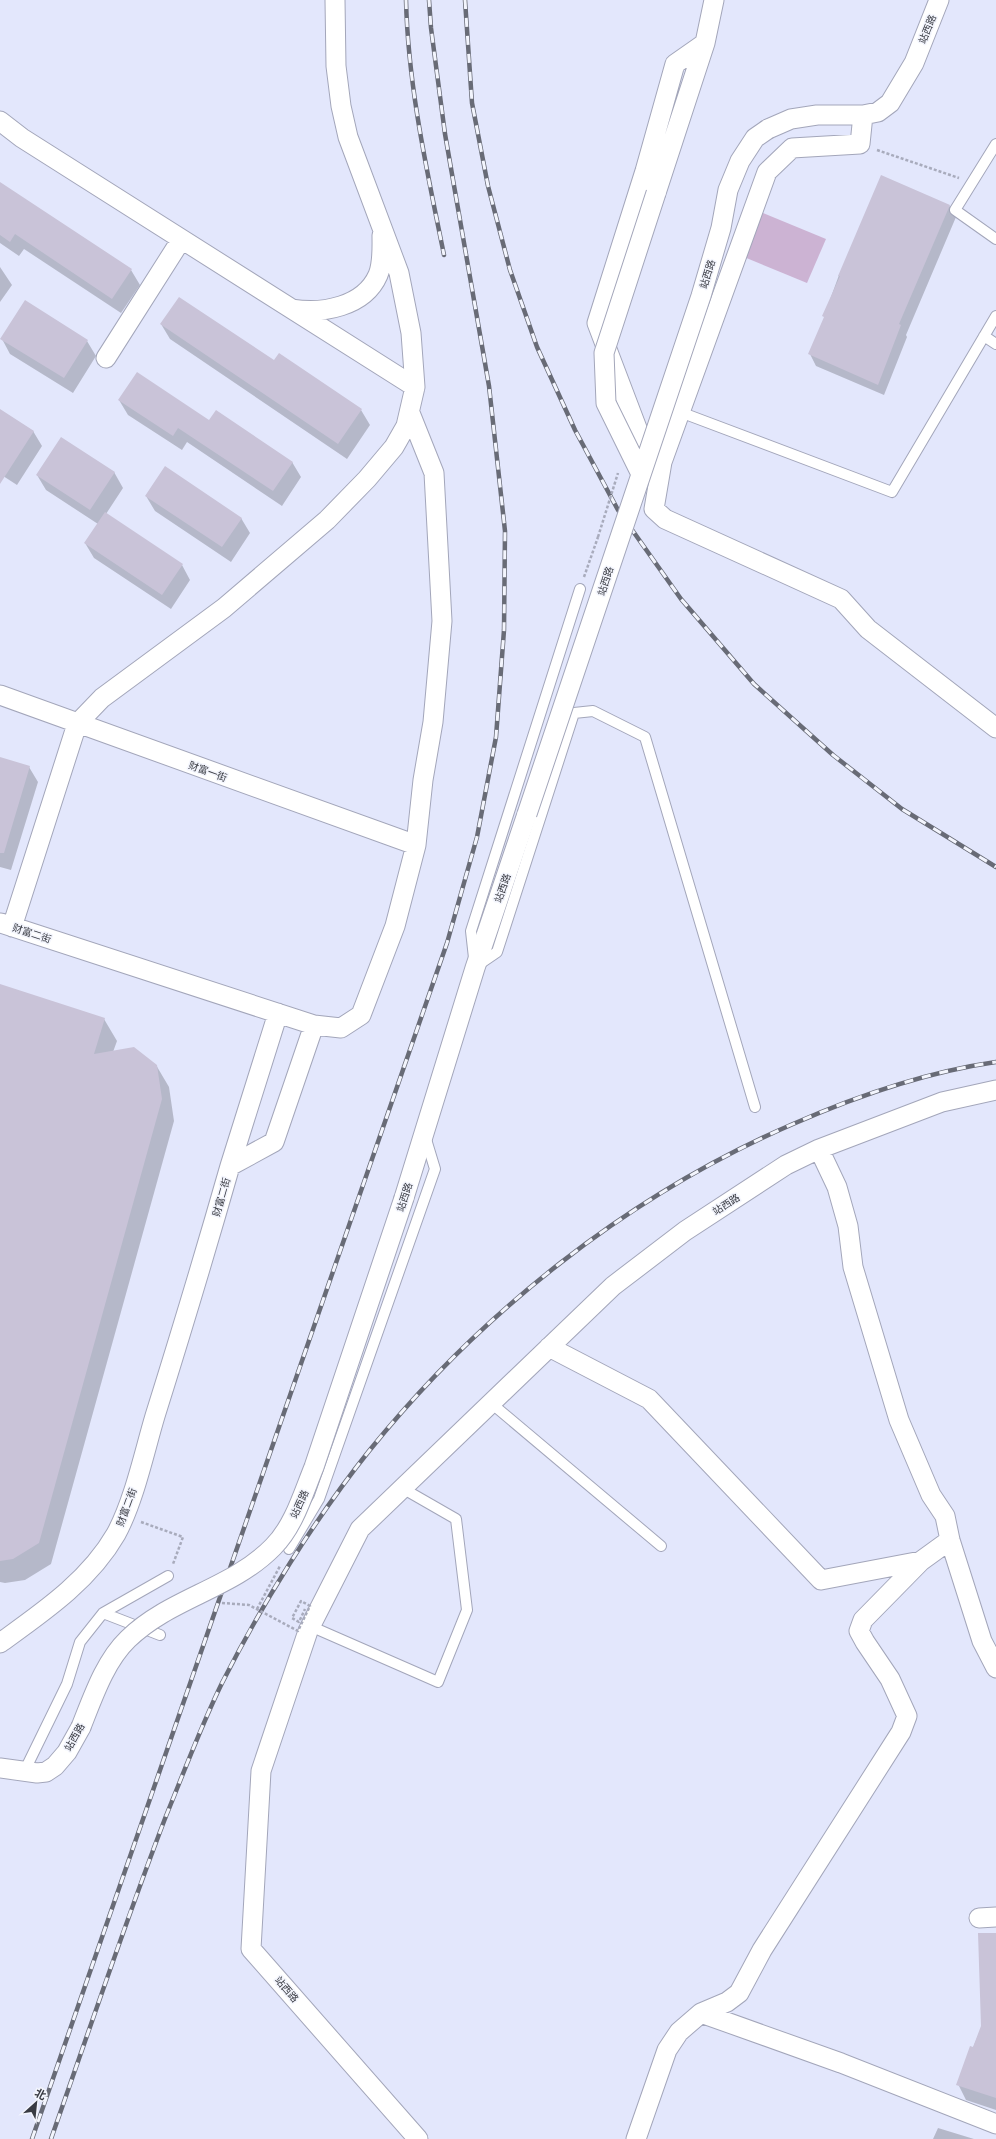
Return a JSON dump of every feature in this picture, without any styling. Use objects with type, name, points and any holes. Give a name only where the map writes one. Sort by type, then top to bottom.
[{"type":"street","points":[[6,925],[76,724],[102,698],[224,608],[327,520],[367,479],[394,447],[406,426],[415,387],[414,348],[407,304],[399,273],[348,137],[341,106],[336,66],[335,0]]},
{"type":"street","points":[[640,472],[606,403],[604,354],[705,43],[714,0]]},
{"type":"street","name":"站西路","points":[[0,1768],[25,1770],[37,1773],[46,1772],[55,1766],[67,1752],[81,1726],[111,1660],[127,1640],[147,1623],[168,1609],[235,1577],[257,1562],[274,1547],[288,1528],[300,1503],[314,1467],[404,1198],[475,968],[700,296],[721,228],[728,190],[740,161],[755,138],[768,129],[791,119],[816,116],[862,115],[878,112],[890,103],[914,62],[939,0]]},
{"type":"street","points":[[659,486],[597,323],[645,172],[675,64],[705,43]]},
{"type":"street","points":[[862,115],[860,144],[792,148],[767,172],[662,462],[654,509],[665,519],[841,599],[868,629],[996,728]]},
{"type":"street","points":[[0,121],[22,138],[415,387]]},
{"type":"street","points":[[0,132],[22,138]]},
{"type":"street","points":[[289,308],[307,311],[325,311],[358,298],[371,286],[378,274],[381,260],[382,226]]},
{"type":"street","points":[[106,358],[182,240]]},
{"type":"street","points":[[314,1025],[341,1028],[361,1015],[395,926],[416,845],[423,780],[434,722],[442,621],[434,473],[410,413]]},
{"type":"street","name":"财富一街","points":[[0,695],[76,724],[416,845]]},
{"type":"street","name":"财富二街","points":[[0,1643],[62,1597],[81,1579],[116,1534],[124,1516],[187,1314],[230,1166],[274,1142],[314,1025],[6,925]]},
{"type":"street","points":[[230,1166],[278,1013]]},
{"type":"street","name":"站西路","points":[[418,2139],[251,1949],[261,1771],[308,1617],[360,1529],[613,1286],[685,1230],[786,1165],[819,1149],[942,1102],[996,1090]]},
{"type":"street","points":[[819,1149],[837,1187],[848,1226],[853,1267],[899,1420],[931,1496],[945,1516],[950,1540],[982,1642],[996,1668]]},
{"type":"street","points":[[549,1347],[649,1399],[821,1580],[921,1561]]},
{"type":"street","points":[[636,2139],[667,2050],[679,2032],[701,2013],[727,2002],[739,1992],[762,1950],[901,1732],[907,1716],[890,1679],[865,1642],[860,1631],[863,1620],[921,1561],[950,1540]]},
{"type":"street","name":"站西路","points":[[0,1755],[25,1770]]},
{"type":"street","points":[[701,2013],[841,2063],[996,2124]]},
{"type":"lane","points":[[996,144],[955,210],[996,239]]},
{"type":"lane","points":[[680,412],[892,492],[996,316]]},
{"type":"lane","points":[[984,336],[996,344]]},
{"type":"lane","points":[[580,589],[471,932],[475,968],[497,952],[574,713],[593,711],[645,737],[756,1107]]},
{"type":"lane","points":[[289,1549],[319,1499],[435,1169],[424,1134]]},
{"type":"lane","points":[[491,1403],[660,1546]]},
{"type":"lane","points":[[308,1617],[438,1682],[467,1610],[456,1519],[402,1488]]},
{"type":"lane","points":[[25,1770],[67,1684],[80,1642],[103,1613],[168,1576]]},
{"type":"lane","points":[[103,1613],[160,1635]]},
{"type":"path","points":[[860,144],[971,183]]},
{"type":"path","points":[[580,589],[618,473]]},
{"type":"path","points":[[124,1516],[183,1537],[168,1576]]},
{"type":"path","points":[[257,1609],[289,1549]]},
{"type":"path","points":[[218,1603],[249,1605],[298,1631],[310,1606],[301,1601],[292,1618],[299,1622],[308,1617]]},
{"type":"shaded area","points":[[763,213],[826,239],[807,283],[744,257]]},
{"type":"building","points":[[881,175],[950,205],[899,324],[901,325],[878,385],[808,354],[824,317],[822,316],[840,276],[838,276]]},
{"type":"building","points":[[0,182],[132,269],[112,299],[15,234],[10,242],[0,235]]},
{"type":"building","points":[[179,297],[274,360],[279,353],[362,409],[338,444],[160,324]]},
{"type":"building","points":[[25,300],[88,340],[64,378],[0,339]]},
{"type":"building","points":[[137,372],[209,420],[216,410],[293,462],[273,491],[178,428],[173,436],[118,400]]},
{"type":"building","points":[[0,409],[34,431],[0,484]]},
{"type":"building","points":[[61,437],[115,472],[90,510],[36,475]]},
{"type":"building","points":[[165,466],[242,518],[222,547],[145,496]]},
{"type":"building","points":[[105,512],[183,564],[162,595],[84,543]]},
{"type":"building","points":[[0,757],[30,766],[4,853],[0,853]]},
{"type":"building","points":[[0,984],[105,1018],[94,1054],[134,1047],[157,1065],[162,1099],[39,1543],[13,1559],[0,1561]]},
{"type":"building","points":[[978,1933],[996,1933],[996,2098],[956,2085],[970,2046],[973,2047],[981,2026]]},
{"type":"railway","points":[[406,0],[410,64],[414,96],[444,255]]},
{"type":"railway","points":[[32,2139],[447,943],[477,837],[496,737],[504,630],[505,531],[489,386],[445,134],[431,28],[429,0]]},
{"type":"railway","points":[[465,0],[472,103],[488,186],[510,270],[537,347],[575,430],[618,510],[681,599],[754,684],[833,755],[902,809],[996,867]]},
{"type":"railway","points":[[51,2139],[151,1856],[193,1749],[222,1683],[254,1623],[290,1563],[328,1505],[369,1451],[412,1400],[459,1352],[509,1306],[561,1262],[616,1222],[673,1186],[732,1153],[793,1124],[842,1104],[892,1086],[944,1072],[996,1062]]}]
